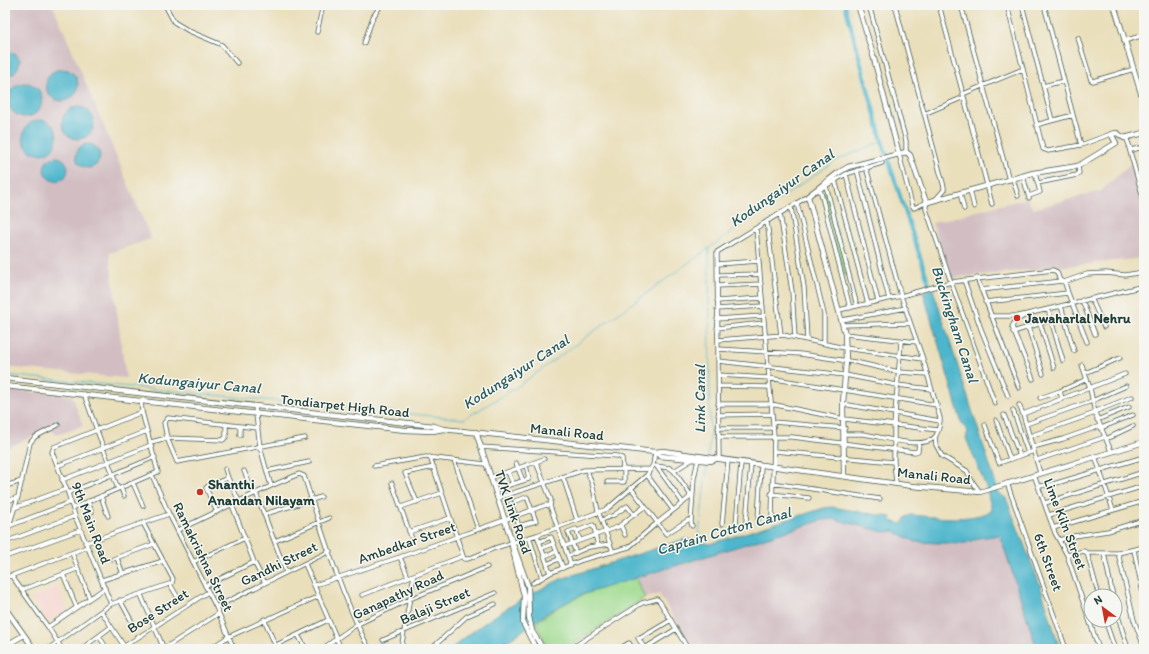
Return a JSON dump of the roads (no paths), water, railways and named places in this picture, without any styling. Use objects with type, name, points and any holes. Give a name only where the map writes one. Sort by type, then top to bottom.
[{"type":"main road","points":[[858,5],[873,55],[898,155]]},
{"type":"main road","points":[[1114,5],[1144,103]]},
{"type":"main road","points":[[844,476],[845,431],[843,404],[846,361],[845,334],[840,310],[808,196],[844,169],[858,164],[875,162],[906,152],[910,155],[928,202],[1035,173],[1078,166],[1116,143],[1111,134],[1117,133],[1126,137],[1144,133]]},
{"type":"main road","name":"Tondiarpet High Road","points":[[5,378],[476,432]]},
{"type":"main road","name":"Tondiarpet High Road","points":[[5,386],[405,430],[433,431],[443,429]]},
{"type":"main road","name":"TVK Link Road","points":[[476,432],[485,464],[528,586],[530,598],[529,617],[532,631],[543,649]]},
{"type":"main road","name":"Manali Road","points":[[476,432],[655,452],[663,451],[698,459]]},
{"type":"main road","name":"Manali Road","points":[[655,452],[660,456],[718,459],[761,466],[980,492],[1143,442]]},
{"type":"main road","points":[[512,542],[512,554],[524,600],[523,623],[536,649]]},
{"type":"main road","points":[[5,608],[34,649]]},
{"type":"main road","points":[[5,646],[24,635]]},
{"type":"street","points":[[165,5],[174,22],[189,31],[222,45],[238,63]]},
{"type":"street","points":[[317,32],[323,5]]},
{"type":"street","points":[[364,43],[373,17],[381,5]]},
{"type":"street","points":[[869,5],[906,142],[906,152]]},
{"type":"street","points":[[895,5],[944,187],[944,190],[936,199]]},
{"type":"street","points":[[939,5],[992,204]]},
{"type":"street","points":[[961,5],[983,86],[1011,179],[1018,196]]},
{"type":"street","points":[[1007,5],[1024,69],[1036,125],[1045,151],[1081,145],[1111,134]]},
{"type":"street","points":[[1022,5],[1052,120]]},
{"type":"street","points":[[1044,5],[1081,145]]},
{"type":"street","points":[[1124,41],[1144,35]]},
{"type":"street","points":[[1078,38],[1091,80],[1093,81],[1134,69]]},
{"type":"street","points":[[924,114],[983,86],[1024,69]]},
{"type":"street","points":[[1044,86],[1064,80]]},
{"type":"street","points":[[1036,125],[1073,115]]},
{"type":"street","points":[[1126,137],[1144,201]]},
{"type":"street","points":[[1129,148],[1133,150],[1143,147],[1144,156]]},
{"type":"street","points":[[898,155],[912,205],[914,208],[918,208],[928,202]]},
{"type":"street","points":[[718,459],[717,252],[846,174],[882,163]]},
{"type":"street","points":[[1038,183],[1077,175],[1079,173],[1078,166]]},
{"type":"street","points":[[866,167],[901,296],[941,415],[935,437],[936,445],[942,456],[967,471],[980,492]]},
{"type":"street","points":[[857,170],[889,299]]},
{"type":"street","points":[[1023,176],[1029,197],[1039,193],[1035,173]]},
{"type":"street","points":[[846,174],[878,301]]},
{"type":"street","points":[[835,180],[868,304]]},
{"type":"street","points":[[826,186],[857,306]]},
{"type":"street","points":[[820,190],[850,308]]},
{"type":"street","points":[[970,190],[974,206]]},
{"type":"street","points":[[960,193],[964,210]]},
{"type":"street","points":[[928,202],[926,209],[995,404]]},
{"type":"street","points":[[797,203],[824,314],[824,342]]},
{"type":"street","points":[[791,207],[804,287],[807,339]]},
{"type":"street","points":[[780,213],[792,291],[795,337]]},
{"type":"street","points":[[768,221],[781,335]]},
{"type":"street","points":[[756,228],[774,436],[774,467],[771,494],[772,517]]},
{"type":"street","points":[[717,264],[759,261]]},
{"type":"street","points":[[840,310],[906,295],[951,282],[1053,270],[1056,272],[1068,293],[1087,342]]},
{"type":"street","points":[[981,290],[1062,282],[1087,274],[1106,273],[1125,275],[1144,272]]},
{"type":"street","points":[[717,275],[760,274]]},
{"type":"street","points":[[843,279],[850,277]]},
{"type":"street","points":[[977,278],[990,316],[1019,388]]},
{"type":"street","points":[[964,280],[981,329],[1008,396]]},
{"type":"street","points":[[717,286],[761,284]]},
{"type":"street","points":[[990,316],[1003,317],[1026,314],[1144,286]]},
{"type":"street","points":[[985,302],[1068,293]]},
{"type":"street","points":[[717,301],[762,298]]},
{"type":"street","points":[[1091,298],[1104,327]]},
{"type":"street","points":[[1082,300],[1096,334]]},
{"type":"street","points":[[717,309],[762,306]]},
{"type":"street","points":[[1061,306],[1074,351]]},
{"type":"street","points":[[843,322],[906,308]]},
{"type":"street","points":[[1048,309],[1063,361]]},
{"type":"street","points":[[1026,314],[1015,321],[1012,327],[1033,379]]},
{"type":"street","points":[[717,319],[763,316]]},
{"type":"street","points":[[1013,332],[1051,320]]},
{"type":"street","points":[[843,322],[910,323]]},
{"type":"street","points":[[717,328],[764,323]]},
{"type":"street","points":[[1040,323],[1054,368]]},
{"type":"street","points":[[1028,327],[1043,374]]},
{"type":"street","points":[[845,334],[901,342],[917,342]]},
{"type":"street","points":[[718,340],[781,335],[824,342],[845,348],[923,359]]},
{"type":"street","points":[[896,483],[894,462],[894,426],[901,357],[901,342]]},
{"type":"street","points":[[718,349],[750,352],[767,351],[846,361],[899,372],[926,374]]},
{"type":"street","points":[[1085,373],[1120,358]]},
{"type":"street","points":[[718,361],[768,365],[932,389]]},
{"type":"street","points":[[1082,365],[1090,388],[1094,412],[1111,451]]},
{"type":"street","points":[[1023,414],[1125,374]]},
{"type":"street","points":[[718,375],[769,378],[937,405]]},
{"type":"street","points":[[1040,398],[1087,379]]},
{"type":"street","points":[[718,386],[769,387]]},
{"type":"street","points":[[1026,424],[1092,401],[1126,386]]},
{"type":"street","points":[[1060,390],[1062,399]]},
{"type":"street","points":[[84,394],[112,474],[124,496]]},
{"type":"street","points":[[1030,436],[1132,397]]},
{"type":"street","points":[[73,508],[158,472],[142,412],[141,400]]},
{"type":"street","points":[[718,404],[771,404],[844,420],[938,430]]},
{"type":"street","points":[[843,404],[940,421]]},
{"type":"street","points":[[1019,406],[1030,436],[1040,473]]},
{"type":"street","points":[[255,407],[260,447],[271,486]]},
{"type":"street","points":[[1097,420],[1129,407]]},
{"type":"street","points":[[1013,410],[1028,453]]},
{"type":"street","points":[[97,432],[142,412]]},
{"type":"street","points":[[718,415],[772,414]]},
{"type":"street","points":[[1004,414],[1020,456]]},
{"type":"street","points":[[985,425],[998,462],[1020,456],[1034,449],[1133,415]]},
{"type":"street","points":[[258,428],[168,418],[164,423],[167,438],[177,462],[305,438]]},
{"type":"street","points":[[996,420],[1010,459]]},
{"type":"street","points":[[772,422],[845,431],[919,443],[935,437]]},
{"type":"street","points":[[62,480],[151,443],[167,438],[223,440],[226,437],[226,424]]},
{"type":"street","points":[[5,539],[18,497],[32,440],[58,425]]},
{"type":"street","points":[[240,426],[240,435]]},
{"type":"street","points":[[1037,460],[1106,438],[1133,426]]},
{"type":"street","points":[[718,428],[773,428]]},
{"type":"street","points":[[58,466],[147,431]]},
{"type":"street","name":"9th Main Road","points":[[97,432],[54,448],[52,451],[80,530],[111,604]]},
{"type":"street","points":[[718,437],[774,436],[915,452],[918,451],[919,443]]},
{"type":"street","points":[[1143,442],[1144,448]]},
{"type":"street","points":[[480,447],[617,456],[622,458],[624,482],[607,482]]},
{"type":"street","points":[[774,451],[894,462]]},
{"type":"street","points":[[430,457],[464,559],[468,559],[607,509],[647,475],[654,467],[655,452]]},
{"type":"street","points":[[1095,456],[1113,510]]},
{"type":"street","points":[[68,493],[154,457]]},
{"type":"street","points":[[374,466],[430,457],[485,464]]},
{"type":"street","points":[[1039,486],[1050,485],[1144,458]]},
{"type":"street","points":[[490,478],[544,459]]},
{"type":"street","points":[[674,471],[698,459]]},
{"type":"street","points":[[692,526],[694,478],[698,459]]},
{"type":"street","points":[[454,460],[478,529]]},
{"type":"street","points":[[722,524],[728,461]]},
{"type":"street","points":[[267,471],[309,462]]},
{"type":"street","points":[[536,462],[551,500],[550,506],[571,565]]},
{"type":"street","points":[[516,463],[523,481]]},
{"type":"street","points":[[736,524],[741,463]]},
{"type":"street","points":[[746,522],[751,464]]},
{"type":"street","points":[[500,474],[504,486],[523,481],[530,478],[526,465]]},
{"type":"street","points":[[758,519],[761,466]]},
{"type":"street","points":[[416,502],[405,473],[434,467]]},
{"type":"street","points":[[654,467],[683,503]]},
{"type":"street","points":[[498,498],[587,470],[624,470],[654,467],[670,468],[674,471],[690,494],[689,498],[629,547],[562,568],[533,583]]},
{"type":"street","points":[[225,469],[239,501]]},
{"type":"street","points":[[587,470],[593,487],[598,511],[612,552]]},
{"type":"street","points":[[244,471],[265,514],[286,572]]},
{"type":"street","points":[[508,472],[513,484]]},
{"type":"street","points":[[1045,503],[1144,472]]},
{"type":"street","points":[[178,530],[255,493],[302,474],[330,551],[338,578],[356,625],[369,649]]},
{"type":"street","name":"Ramakrishna Street","points":[[152,475],[169,514],[216,607],[234,649]]},
{"type":"street","points":[[647,475],[673,510]]},
{"type":"street","name":"Lime Kiln Street","points":[[1034,475],[1053,528],[1067,555],[1098,649]]},
{"type":"street","points":[[563,477],[577,520]]},
{"type":"street","points":[[217,512],[207,487],[228,478]]},
{"type":"street","points":[[5,486],[22,481]]},
{"type":"street","points":[[133,482],[143,506]]},
{"type":"street","points":[[392,483],[412,539]]},
{"type":"street","name":"6th Street","points":[[1007,483],[1066,649]]},
{"type":"street","points":[[772,484],[880,498]]},
{"type":"street","points":[[1049,516],[1144,486]]},
{"type":"street","points":[[14,508],[66,488]]},
{"type":"street","points":[[631,488],[666,534],[688,520]]},
{"type":"street","points":[[401,507],[442,493]]},
{"type":"street","points":[[771,494],[809,498]]},
{"type":"street","points":[[101,496],[108,516]]},
{"type":"street","points":[[5,502],[18,497]]},
{"type":"street","points":[[265,514],[321,497]]},
{"type":"street","points":[[511,503],[519,526],[536,521],[527,498],[515,501]]},
{"type":"street","points":[[88,501],[92,512]]},
{"type":"street","points":[[1053,528],[1144,501]]},
{"type":"street","points":[[9,526],[71,502]]},
{"type":"street","points":[[232,505],[254,562],[265,583]]},
{"type":"street","name":"Ambedkar Street","points":[[315,585],[400,557],[546,505],[550,506]]},
{"type":"street","points":[[602,520],[614,515],[628,506],[634,515]]},
{"type":"street","points":[[565,546],[621,526],[644,507]]},
{"type":"street","points":[[5,516],[12,514]]},
{"type":"street","points":[[5,578],[72,553],[86,545],[169,514]]},
{"type":"street","points":[[5,542],[75,516]]},
{"type":"street","points":[[275,541],[329,518]]},
{"type":"street","points":[[409,532],[450,518]]},
{"type":"street","points":[[1059,540],[1108,530],[1144,520]]},
{"type":"street","points":[[48,649],[111,604],[120,600],[141,595],[172,583],[173,579],[143,523]]},
{"type":"street","points":[[576,553],[568,532],[576,529],[577,531],[593,525],[598,545]]},
{"type":"street","points":[[621,526],[625,536]]},
{"type":"street","points":[[5,557],[80,530]]},
{"type":"street","points":[[577,531],[580,540]]},
{"type":"street","points":[[537,535],[550,573]]},
{"type":"street","points":[[529,537],[542,578]]},
{"type":"street","points":[[539,542],[550,537],[562,568]]},
{"type":"street","points":[[193,562],[245,538]]},
{"type":"street","points":[[113,559],[154,544]]},
{"type":"street","points":[[542,548],[553,544]]},
{"type":"street","points":[[568,556],[598,545],[610,544]]},
{"type":"street","points":[[1067,555],[1084,551],[1087,553],[1118,553],[1144,547]]},
{"type":"street","points":[[1134,550],[1144,598]]},
{"type":"street","name":"Gandhi Street","points":[[216,607],[330,551]]},
{"type":"street","points":[[544,556],[556,552]]},
{"type":"street","points":[[72,553],[89,597]]},
{"type":"street","points":[[1087,553],[1097,588]]},
{"type":"street","points":[[1104,553],[1111,588]]},
{"type":"street","points":[[1118,553],[1134,620],[1144,647]]},
{"type":"street","points":[[362,595],[463,556]]},
{"type":"street","points":[[400,557],[408,577]]},
{"type":"street","points":[[117,558],[123,574]]},
{"type":"street","points":[[547,564],[559,559]]},
{"type":"street","points":[[102,580],[163,561]]},
{"type":"street","points":[[205,586],[254,562]]},
{"type":"street","points":[[305,564],[341,649]]},
{"type":"street","name":"Ganapathy Road","points":[[322,649],[356,625],[410,599],[487,567]]},
{"type":"street","points":[[21,590],[77,569]]},
{"type":"street","points":[[63,574],[76,606]]},
{"type":"street","points":[[11,575],[62,649]]},
{"type":"street","points":[[401,649],[414,575]]},
{"type":"street","points":[[170,584],[177,596]]},
{"type":"street","points":[[48,627],[89,597],[105,588]]},
{"type":"street","name":"Bose Street","points":[[120,649],[208,592]]},
{"type":"street","name":"Balaji Street","points":[[383,640],[495,593]]},
{"type":"street","points":[[141,595],[155,626],[163,649],[218,614]]},
{"type":"street","points":[[209,649],[228,637],[264,619],[319,596]]},
{"type":"street","points":[[570,649],[642,603],[657,599],[688,649]]},
{"type":"street","points":[[120,600],[132,622]]},
{"type":"street","points":[[431,649],[467,616],[495,604]]},
{"type":"street","points":[[101,611],[124,646]]},
{"type":"street","points":[[264,619],[276,647]]},
{"type":"street","points":[[268,649],[276,647],[328,620]]},
{"type":"street","points":[[671,620],[638,638],[645,648],[676,629]]},
{"type":"street","points":[[81,649],[111,627]]},
{"type":"street","points":[[1108,628],[1115,649]]},
{"type":"street","points":[[1122,628],[1128,649]]},
{"type":"street","points":[[298,635],[306,649]]},
{"type":"street","points":[[99,636],[107,649]]},
{"type":"street","points":[[619,649],[629,643],[633,649]]},
{"type":"street","points":[[87,645],[90,649]]},
{"type":"water","points":[[5,51],[15,53],[20,60],[18,68],[13,74],[5,75]]},
{"type":"water","points":[[59,69],[65,69],[75,76],[78,85],[77,91],[71,98],[65,101],[59,101],[49,94],[46,88],[46,82],[53,72]]},
{"type":"water","points":[[25,83],[37,88],[42,100],[37,112],[25,117],[13,112],[8,100],[13,88]]},
{"type":"water","points":[[75,107],[81,107],[90,111],[94,123],[90,135],[81,139],[75,139],[66,135],[62,126],[62,120],[66,111]]},
{"type":"water","points":[[40,120],[52,125],[57,137],[52,149],[40,154],[28,149],[23,137],[28,125]]},
{"type":"water","points":[[88,144],[93,145],[99,151],[99,161],[93,167],[88,168],[83,167],[77,161],[76,156],[77,151],[83,145]]},
{"type":"water","points":[[56,157],[64,161],[68,169],[64,177],[56,181],[48,177],[44,169],[48,161]]},
{"type":"water","points":[[933,289],[999,494],[1006,498],[1040,585],[1060,649],[1037,649],[1000,535],[978,538],[966,543],[916,542],[895,531],[884,532],[834,519],[823,520],[581,595],[550,611],[497,649],[451,649],[476,629],[504,610],[561,579],[685,539],[710,544],[824,508],[832,507],[891,517],[891,521],[902,524],[906,517],[911,515],[962,518],[972,517],[992,511],[986,487],[966,438],[968,431],[962,424],[923,292]]},
{"type":"waterway","name":"Buckingham Canal","points":[[845,5],[882,141],[931,290]]},
{"type":"waterway","name":"Kodungaiyur Canal","points":[[5,375],[464,419],[517,387],[709,248],[835,161],[882,141]]},
{"type":"waterway","name":"Link Canal","points":[[708,456],[710,438],[709,249]]},
{"type":"waterway","name":"Link Canal","points":[[698,543],[707,463]]},
{"type":"place","name":"Jawaharlal Nehru","points":[[1017,318]]},
{"type":"place","name":"Shanthi Anandan Nilayam","points":[[200,492]]},
{"type":"water label","name":"Captain Cotton Canal","points":[[724,531]]}]
